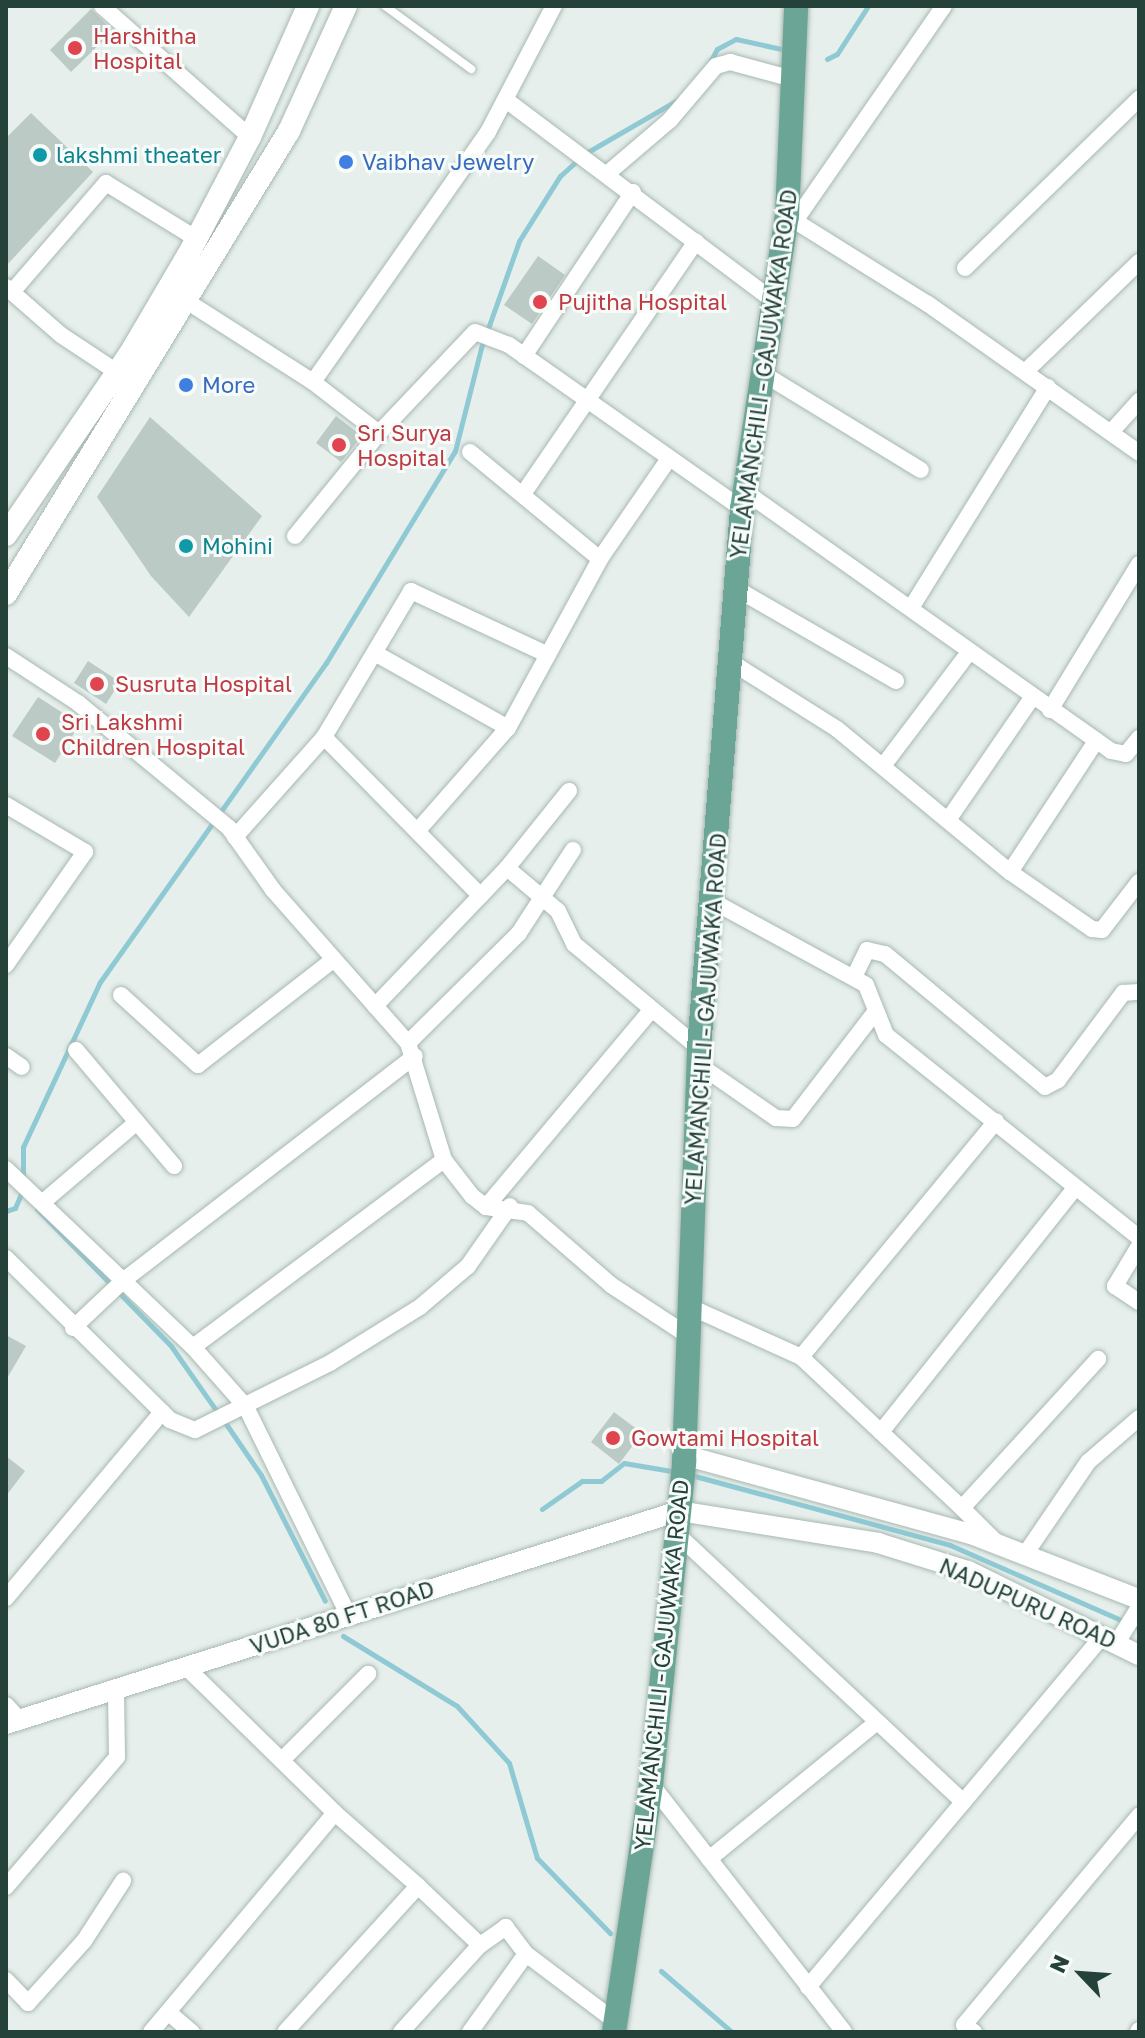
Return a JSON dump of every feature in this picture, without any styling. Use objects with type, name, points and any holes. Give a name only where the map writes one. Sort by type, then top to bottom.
[{"type":"main road","points":[[6,535],[117,372],[197,239],[250,137],[308,6]]},
{"type":"main road","points":[[6,594],[188,302],[289,131],[346,6]]},
{"type":"main road","name":"YELAMANCHILI - GAJUWAKA ROAD","points":[[615,2026],[651,1784],[679,1516],[684,1459],[686,1305],[698,1056],[714,902],[743,500],[774,301],[791,219],[793,7]]},
{"type":"street","points":[[102,6],[250,137]]},
{"type":"street","points":[[313,382],[506,100],[554,6]]},
{"type":"street","points":[[944,6],[791,219],[1026,371],[1139,453]]},
{"type":"street","points":[[608,173],[670,120],[716,66],[730,62],[793,79]]},
{"type":"street","points":[[965,268],[1139,99]]},
{"type":"street","points":[[506,100],[608,173],[774,301]]},
{"type":"street","points":[[117,372],[9,289],[106,183],[197,239]]},
{"type":"street","points":[[524,356],[633,192]]},
{"type":"street","points":[[523,494],[696,241]]},
{"type":"street","points":[[1026,371],[1139,262]]},
{"type":"street","points":[[188,302],[313,382],[379,433]]},
{"type":"street","points":[[295,536],[379,433],[483,334],[524,356],[668,460],[743,500],[911,608],[967,655],[1096,741],[1117,753],[1137,747]]},
{"type":"street","points":[[762,373],[921,470]]},
{"type":"street","points":[[911,608],[1048,387]]},
{"type":"street","points":[[1111,432],[1139,401]]},
{"type":"street","points":[[470,452],[600,559]]},
{"type":"street","points":[[420,828],[508,728],[600,559],[668,460]]},
{"type":"street","points":[[1050,710],[1139,564]]},
{"type":"street","points":[[735,588],[896,681]]},
{"type":"street","points":[[232,832],[324,737],[378,655],[411,591],[548,655]]},
{"type":"street","points":[[378,655],[508,728]]},
{"type":"street","points":[[883,766],[967,655]]},
{"type":"street","points":[[6,656],[78,703],[207,806],[232,832],[411,1050],[444,1160],[486,1207]]},
{"type":"street","points":[[731,662],[883,766],[1010,872],[1098,931],[1139,882]]},
{"type":"street","points":[[948,820],[1032,698]]},
{"type":"street","points":[[324,737],[420,828],[481,896]]},
{"type":"street","points":[[1010,872],[1096,741]]},
{"type":"street","points":[[375,1006],[507,868],[569,791]]},
{"type":"street","points":[[6,805],[85,852],[6,965]]},
{"type":"street","points":[[73,1328],[124,1280],[411,1050],[510,943],[544,899],[573,850]]},
{"type":"street","points":[[507,868],[558,911],[574,944],[698,1056],[776,1118],[793,1119],[876,1011]]},
{"type":"street","points":[[714,902],[866,985],[886,1035],[996,1121],[1074,1189],[1139,1238]]},
{"type":"street","points":[[854,977],[867,950],[885,954],[1045,1087],[1058,1080],[1123,993],[1139,992]]},
{"type":"street","points":[[121,995],[198,1065],[334,959]]},
{"type":"street","points":[[486,1207],[649,1013]]},
{"type":"street","points":[[76,1050],[174,1166]]},
{"type":"street","points":[[6,1056],[22,1067]]},
{"type":"street","points":[[801,1357],[996,1121]]},
{"type":"street","points":[[43,1202],[137,1122]]},
{"type":"street","points":[[193,1347],[444,1160]]},
{"type":"street","points":[[6,1169],[193,1347],[246,1407],[348,1614]]},
{"type":"street","points":[[881,1432],[1074,1189]]},
{"type":"street","points":[[486,1207],[510,1206],[687,1335]]},
{"type":"street","points":[[6,1258],[73,1328],[162,1412],[182,1427],[215,1424],[420,1307],[468,1266],[510,1206]]},
{"type":"street","points":[[1139,1246],[1115,1286],[1139,1302]]},
{"type":"street","points":[[686,1305],[801,1357],[962,1508],[988,1540]]},
{"type":"street","points":[[962,1508],[1098,1359]]},
{"type":"street","points":[[6,1598],[162,1412]]},
{"type":"street","points":[[1026,1553],[1088,1462],[1139,1418]]},
{"type":"street","points":[[684,1459],[988,1540],[1139,1599]]},
{"type":"street","points":[[679,1516],[877,1722],[963,1802]]},
{"type":"street","name":"VUDA 80 FT ROAD","points":[[10,1716],[116,1690],[348,1614],[679,1516]]},
{"type":"street","name":"NADUPURU ROAD","points":[[679,1516],[878,1543],[968,1571],[1110,1638],[1139,1655]]},
{"type":"street","points":[[968,1571],[988,1540]]},
{"type":"street","points":[[808,1987],[963,1802],[1139,1607]]},
{"type":"street","points":[[187,1668],[335,1813],[480,1945]]},
{"type":"street","points":[[282,1760],[368,1674]]},
{"type":"street","points":[[6,1887],[117,1757],[116,1690]]},
{"type":"street","points":[[709,1859],[877,1722]]},
{"type":"street","points":[[651,1784],[844,2032]]},
{"type":"street","points":[[151,2032],[335,1813]]},
{"type":"street","points":[[965,2030],[1139,1816]]},
{"type":"street","points":[[6,1980],[28,2003],[84,1941],[123,1881]]},
{"type":"street","points":[[285,2032],[418,1886]]},
{"type":"street","points":[[401,2032],[480,1945],[506,1927],[526,1954],[615,2026]]},
{"type":"street","points":[[470,2032],[526,1954]]},
{"type":"street","points":[[169,2013],[192,2032]]},
{"type":"lane","points":[[385,6],[471,69]]},
{"type":"building","points":[[91,9],[113,31],[71,72],[50,50]]},
{"type":"building","name":"lakshmi theater","points":[[31,113],[93,172],[6,266],[6,138]]},
{"type":"building","points":[[538,256],[565,275],[532,324],[504,305]]},
{"type":"building","points":[[336,416],[362,436],[341,462],[316,443]]},
{"type":"building","name":"Mohini","points":[[150,417],[262,516],[189,617],[151,576],[97,497]]},
{"type":"building","points":[[88,661],[120,682],[106,704],[74,683]]},
{"type":"building","points":[[38,697],[80,724],[55,763],[12,736]]},
{"type":"building","points":[[6,1335],[26,1346],[6,1380]]},
{"type":"building","points":[[614,1412],[642,1433],[619,1464],[591,1442]]},
{"type":"building","points":[[6,1456],[25,1471],[6,1496]]},
{"type":"waterway","points":[[827,59],[837,54],[868,6]]},
{"type":"waterway","points":[[709,64],[717,49],[736,39],[786,50]]},
{"type":"waterway","points":[[586,153],[681,98]]},
{"type":"waterway","points":[[23,1179],[23,1147],[100,982],[326,663],[455,451],[481,348],[519,241],[560,176],[578,160]]},
{"type":"waterway","points":[[6,1211],[15,1208],[23,1189]]},
{"type":"waterway","points":[[37,1209],[171,1346],[218,1413]]},
{"type":"waterway","points":[[224,1421],[261,1475],[325,1601]]},
{"type":"waterway","points":[[542,1509],[582,1481],[601,1481],[624,1463],[677,1472]]},
{"type":"waterway","points":[[691,1475],[950,1545],[1139,1628]]},
{"type":"waterway","points":[[343,1636],[457,1706],[509,1763],[537,1858],[610,1933]]},
{"type":"waterway","points":[[661,1971],[732,2032]]},
{"type":"place","name":"Harshitha Hospital","points":[[75,48]]},
{"type":"place","name":"lakshmi theater","points":[[40,155]]},
{"type":"place","name":"Vaibhav Jewelry","points":[[346,162]]},
{"type":"place","name":"Pujitha Hospital","points":[[540,302]]},
{"type":"place","name":"More","points":[[186,385]]},
{"type":"place","name":"Sri Surya Hospital","points":[[339,445]]},
{"type":"place","name":"Mohini","points":[[186,546]]},
{"type":"place","name":"Susruta Hospital","points":[[97,684]]},
{"type":"place","name":"Sri Lakshmi Children Hospital","points":[[43,734]]},
{"type":"place","name":"Gowtami Hospital","points":[[613,1438]]}]
